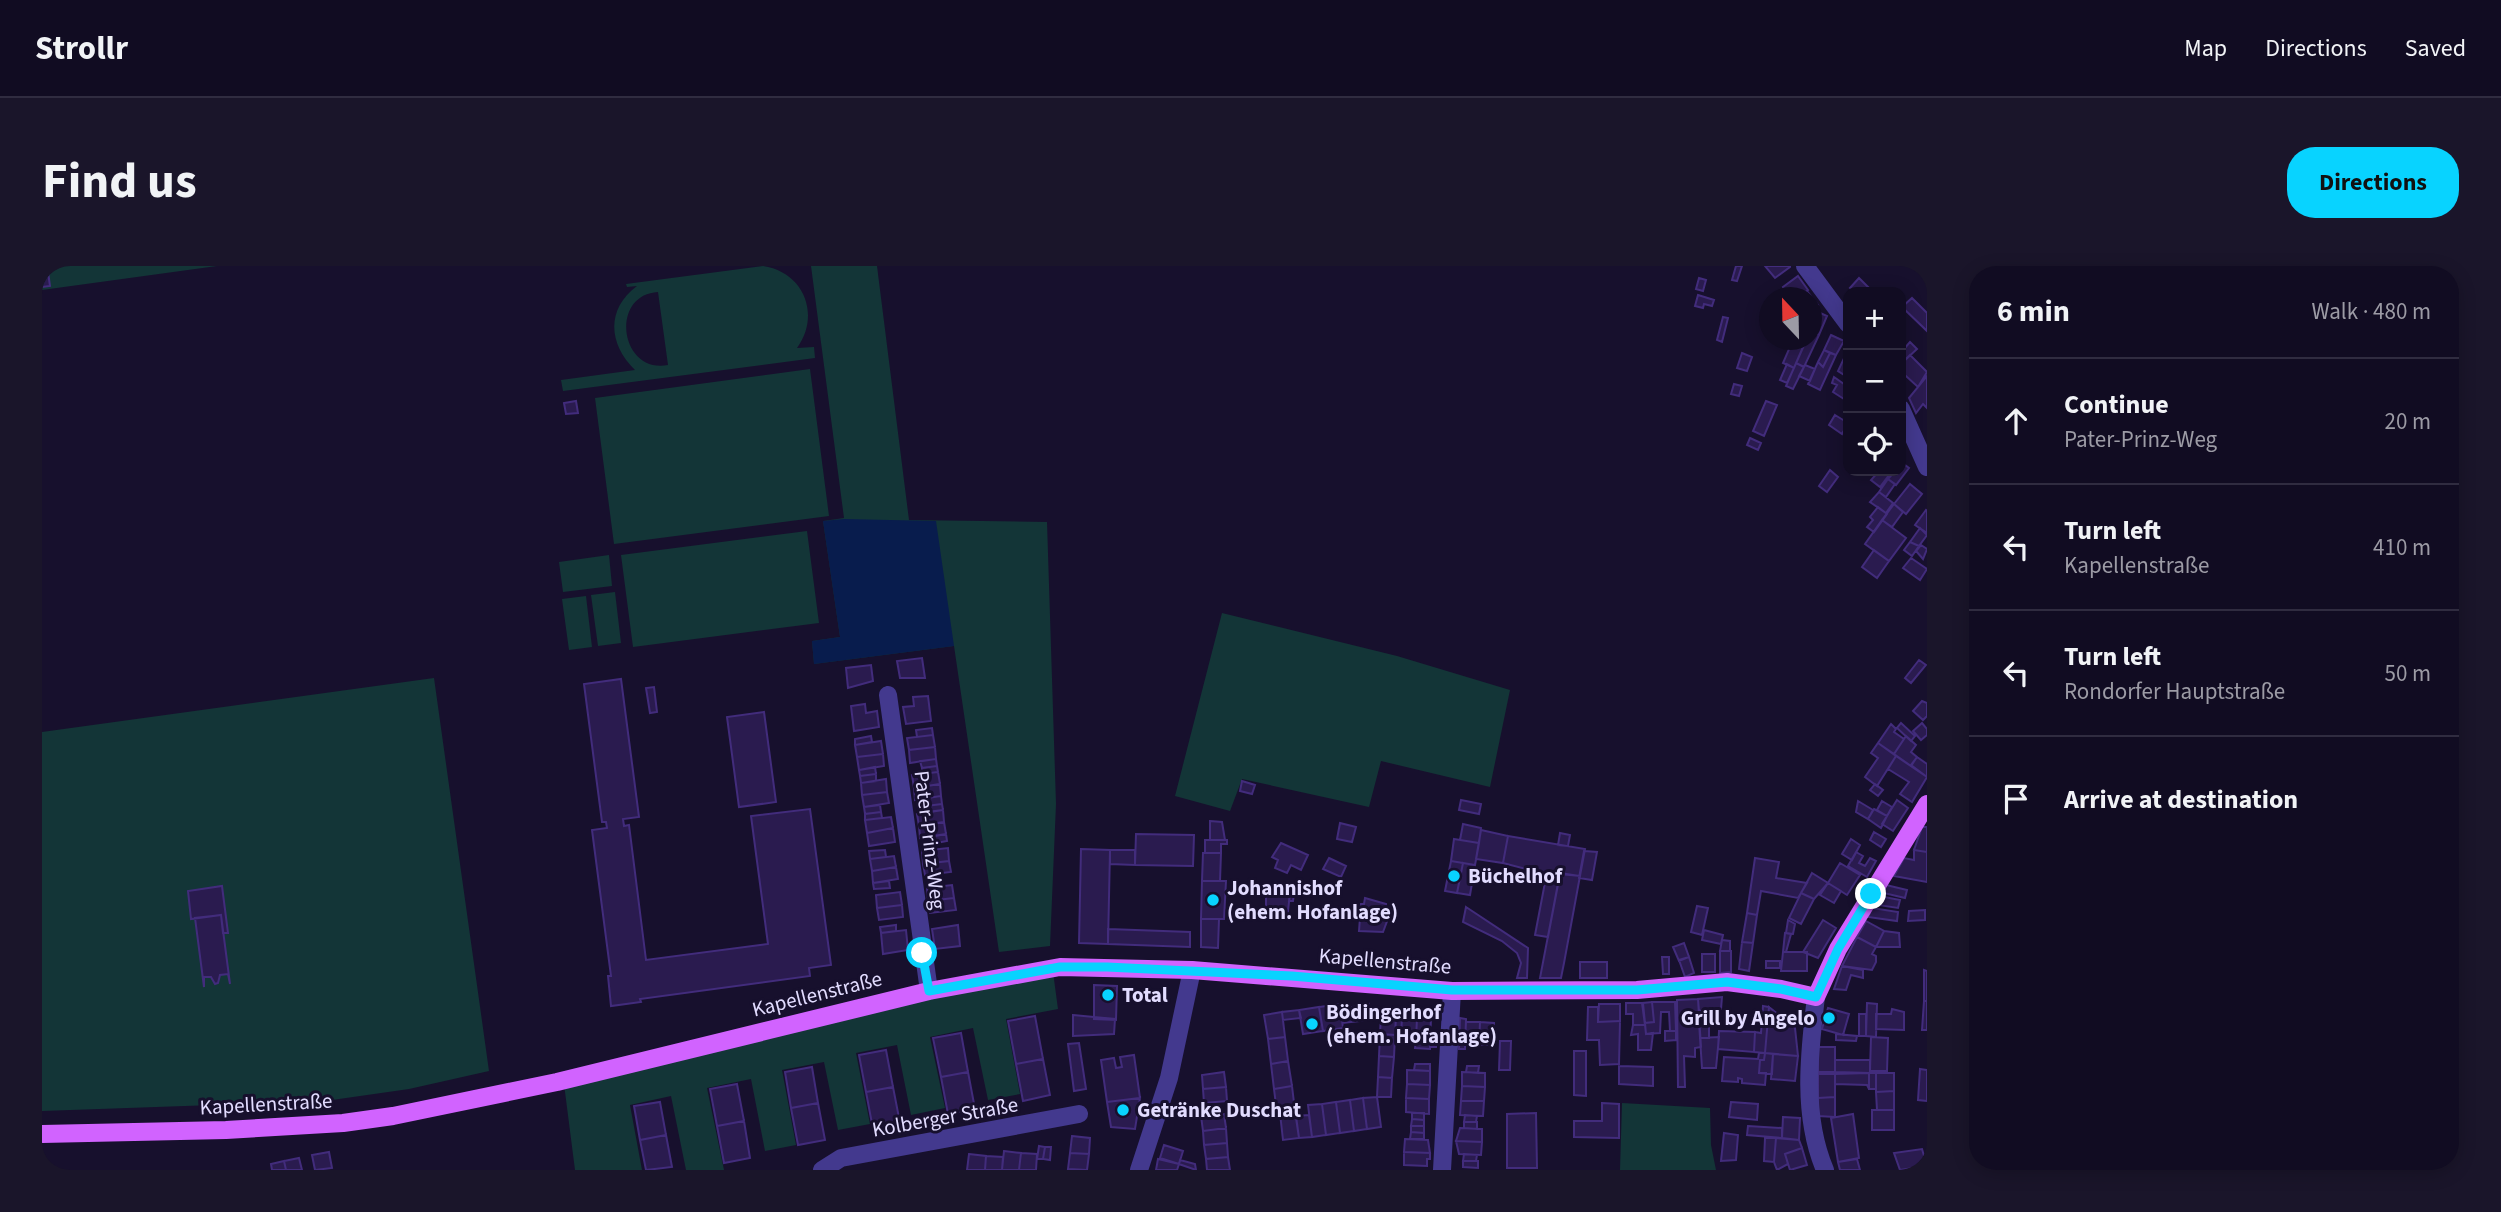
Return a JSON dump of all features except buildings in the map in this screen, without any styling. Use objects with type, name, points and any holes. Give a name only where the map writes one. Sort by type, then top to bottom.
[{"type":"main road","points":[[1816,997],[1838,949],[1927,804]]},
{"type":"main road","name":"Kapellenstraße","points":[[42,1134],[226,1129],[343,1123],[393,1116],[557,1082],[929,991],[1060,967],[1192,970],[1452,990],[1637,990],[1727,982],[1816,997]]},
{"type":"street","points":[[1805,266],[1843,317]]},
{"type":"street","points":[[1903,413],[1927,467]]},
{"type":"street","name":"Pater-Prinz-Weg","points":[[888,695],[929,991]]},
{"type":"street","points":[[1139,1170],[1169,1077],[1192,970]]},
{"type":"street","points":[[1442,1170],[1452,990]]},
{"type":"street","points":[[1816,997],[1810,1042],[1810,1114],[1825,1170]]},
{"type":"street","name":"Kolberger Straße","points":[[821,1170],[841,1158],[1079,1114]]},
{"type":"green space","points":[[42,266],[217,266],[42,290]]},
{"type":"green space","points":[[763,266],[777,270],[798,286],[804,297],[808,322],[797,348],[814,347],[815,358],[563,391],[561,380],[635,370],[620,350],[614,328],[620,306],[637,286],[627,287],[626,284]],"holes":[[[658,292],[668,365],[652,365],[639,358],[631,347],[627,319],[632,306],[642,296]]]},
{"type":"green space","points":[[811,266],[877,266],[909,520],[1047,522],[1056,804],[1050,946],[999,952],[954,646],[814,664],[812,641],[840,637],[823,521],[844,518]]},
{"type":"green space","points":[[810,369],[829,516],[614,544],[595,398]]},
{"type":"green space","points":[[807,531],[819,623],[633,647],[621,555]]},
{"type":"green space","points":[[609,555],[612,586],[563,592],[559,562]]},
{"type":"green space","points":[[615,592],[621,643],[598,646],[591,595]]},
{"type":"green space","points":[[586,596],[592,647],[569,650],[562,599]]},
{"type":"green space","points":[[1222,613],[1397,656],[1510,690],[1490,787],[1381,761],[1369,807],[1242,779],[1230,811],[1175,796]]},
{"type":"green space","points":[[434,678],[489,1071],[409,1089],[325,1101],[42,1111],[42,732]]},
{"type":"green space","points":[[1053,972],[1058,1009],[1006,1019],[1020,1094],[988,1100],[973,1028],[930,1037],[945,1108],[911,1115],[897,1045],[856,1053],[870,1124],[838,1130],[824,1062],[782,1070],[796,1145],[765,1151],[751,1079],[707,1088],[724,1170],[686,1170],[671,1096],[630,1105],[642,1170],[575,1170],[564,1084],[929,996]]},
{"type":"green space","points":[[1622,1103],[1710,1108],[1711,1145],[1716,1170],[1620,1170]]},
{"type":"water","points":[[823,521],[936,521],[954,646],[814,664],[812,641],[840,637]]},
{"type":"place","name":"Büchelhof","points":[[1454,876]]},
{"type":"place","name":"Johannishof (ehem. Hofanlage)","points":[[1213,900]]},
{"type":"place","name":"Total","points":[[1108,995]]},
{"type":"place","name":"Grill by Angelo","points":[[1829,1018]]},
{"type":"place","name":"Bödingerhof (ehem. Hofanlage)","points":[[1312,1024]]},
{"type":"place","name":"Getränke Duschat","points":[[1123,1110]]},
{"type":"route","points":[[922,953],[929,991],[1060,967],[1107,967],[1292,976],[1452,990],[1637,990],[1727,982],[1816,997],[1838,949],[1871,894]]}]
